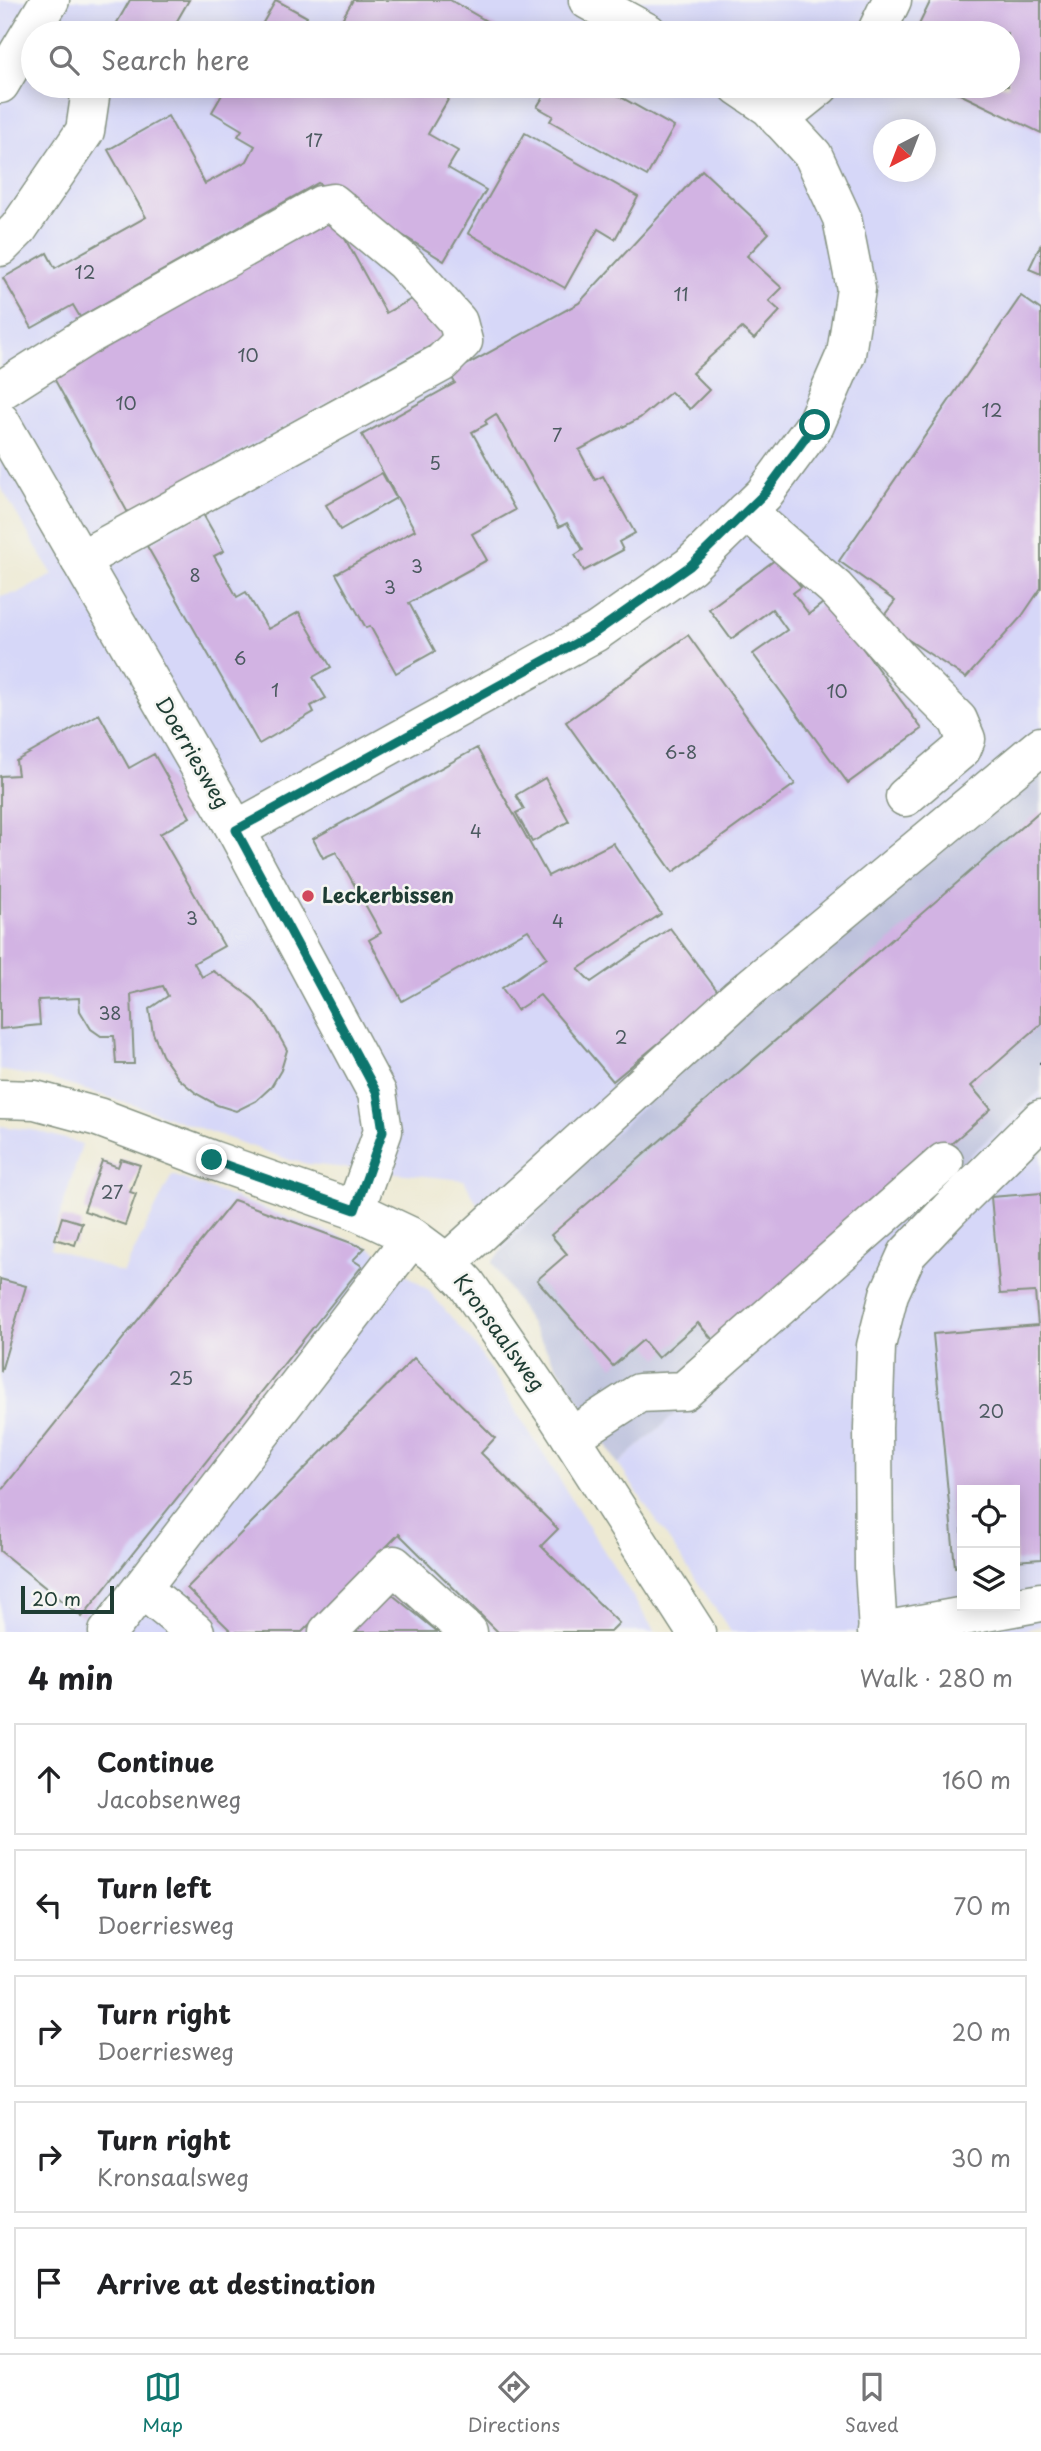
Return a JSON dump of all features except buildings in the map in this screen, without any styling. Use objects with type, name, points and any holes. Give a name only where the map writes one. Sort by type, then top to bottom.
[{"type":"street","points":[[40,21],[50,0]]},
{"type":"street","points":[[882,21],[892,0]]},
{"type":"street","points":[[0,84],[21,55]]},
{"type":"street","points":[[0,247],[18,229],[85,131],[90,98]]},
{"type":"street","points":[[236,830],[596,632],[690,566],[764,494],[815,425],[846,354],[856,289],[842,218],[813,155],[769,107],[756,98]]},
{"type":"street","points":[[779,119],[805,98]]},
{"type":"street","points":[[0,391],[85,337],[321,205],[333,203],[404,262],[458,322],[463,341],[441,363],[80,560]]},
{"type":"street","name":"Doerriesweg","points":[[0,421],[236,830],[377,1093],[383,1131],[355,1210]]},
{"type":"street","points":[[746,511],[835,588],[915,677],[958,720],[966,740],[962,748],[905,797]]},
{"type":"street","points":[[447,1263],[739,997],[1041,746]]},
{"type":"street","name":"Kronsaalsweg","points":[[0,1099],[35,1100],[99,1117],[355,1210],[412,1237],[447,1263],[466,1283],[571,1437],[696,1632]]},
{"type":"street","points":[[1041,1119],[948,1210],[908,1254],[889,1294],[876,1346],[873,1428],[877,1632],[1041,1602]]},
{"type":"street","points":[[571,1437],[639,1393],[684,1391],[944,1162]]},
{"type":"street","points":[[108,1632],[412,1237]]},
{"type":"street","points":[[328,1632],[394,1565],[468,1632]]},
{"type":"street","points":[[142,1589],[195,1632]]},
{"type":"shaded area","points":[[0,0],[1041,0],[1041,768],[588,1158],[503,1250],[464,1180],[290,1160],[137,1106],[49,1079],[0,1070],[0,596],[18,593],[53,575],[0,486]]},
{"type":"shaded area","points":[[1041,768],[1041,1090],[952,1172],[618,1464],[492,1262],[588,1158],[751,1007]]},
{"type":"shaded area","points":[[1041,1090],[1041,1626],[1014,1632],[731,1632],[618,1464],[952,1172]]},
{"type":"shaded area","points":[[0,1126],[38,1131],[82,1144],[50,1248],[123,1273],[172,1175],[369,1247],[428,1290],[474,1344],[655,1632],[0,1632]]},
{"type":"place","name":"Leckerbissen","points":[[308,896]]},
{"type":"route","points":[[212,1160],[355,1210],[383,1131],[377,1093],[236,830],[596,632],[690,566],[764,494],[815,425]]}]
